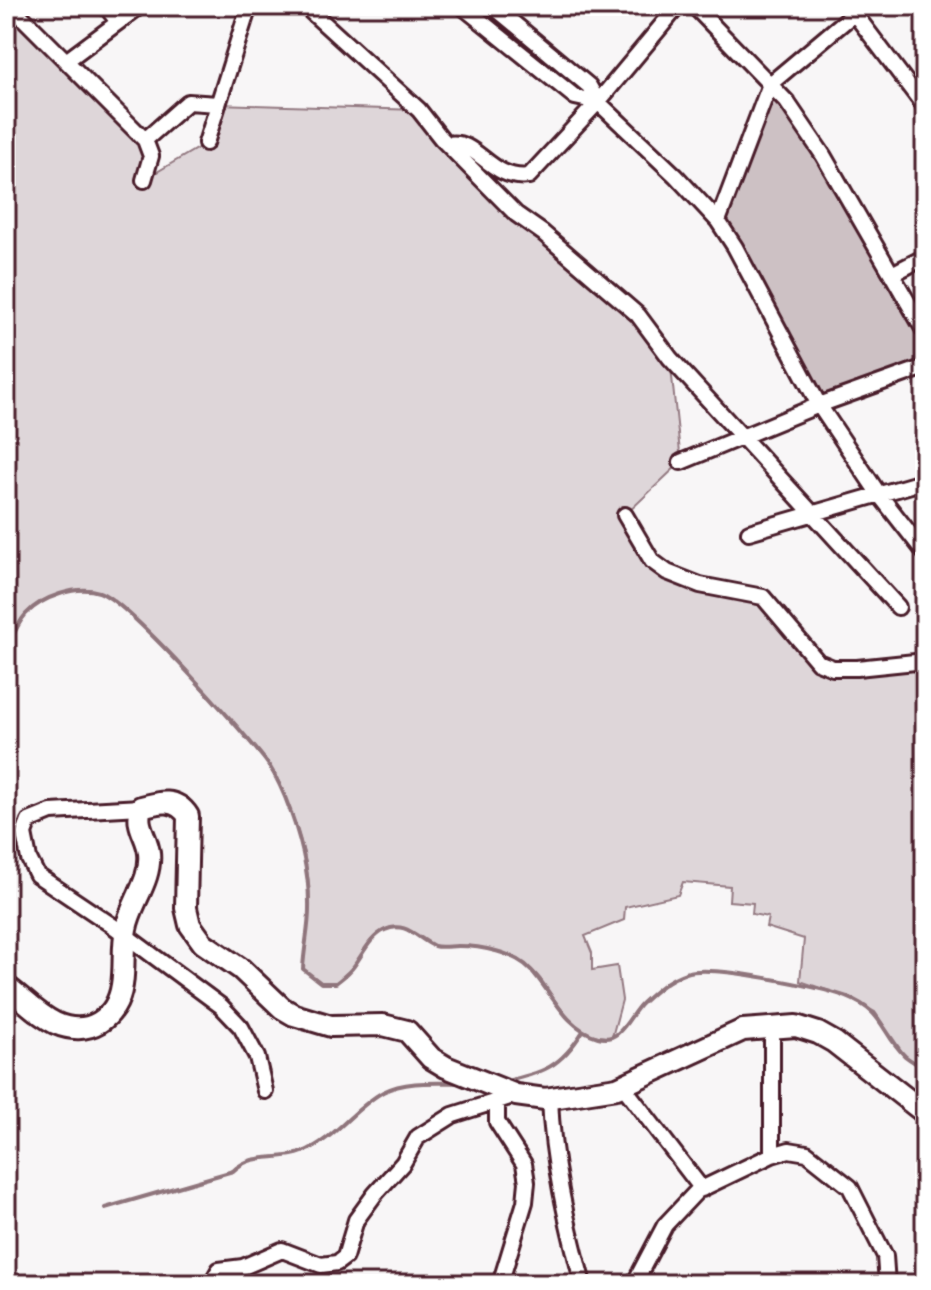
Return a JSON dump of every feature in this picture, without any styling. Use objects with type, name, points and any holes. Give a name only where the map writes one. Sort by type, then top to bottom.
[{"type":"street","points":[[11,6],[145,140],[151,156],[144,180]]},
{"type":"street","points":[[106,6],[118,22]]},
{"type":"street","points":[[66,61],[140,6]]},
{"type":"street","points":[[206,143],[249,6]]},
{"type":"street","points":[[305,6],[419,110],[516,214],[543,233],[638,315],[670,358],[898,607]]},
{"type":"street","points":[[462,6],[575,97],[598,102]]},
{"type":"street","points":[[493,6],[589,86],[598,102],[718,221],[819,405],[878,493],[925,553]]},
{"type":"street","points":[[448,144],[458,142],[467,146],[490,166],[514,178],[529,176],[598,102],[678,6]]},
{"type":"street","points":[[694,6],[787,102],[823,155],[925,332]]},
{"type":"street","points":[[718,221],[770,84],[856,8],[925,107]]},
{"type":"street","points":[[145,140],[188,102],[218,104]]},
{"type":"street","points":[[892,274],[925,257]]},
{"type":"street","points":[[681,462],[819,405],[925,367]]},
{"type":"street","points":[[749,532],[925,481]]},
{"type":"street","points":[[625,515],[652,561],[667,572],[700,585],[763,597],[818,662],[833,668],[857,668],[925,661]]},
{"type":"street","points":[[265,1091],[257,1057],[241,1027],[221,1006],[37,875],[29,859],[24,834],[29,821],[51,812],[175,803],[185,811],[188,824],[186,908],[190,925],[203,943],[241,969],[282,1008],[315,1023],[331,1026],[383,1025],[407,1031],[431,1058],[507,1098]]},
{"type":"street","points":[[6,986],[55,1023],[92,1027],[110,1015],[122,988],[125,935],[148,867],[149,852],[137,818],[141,807]]},
{"type":"street","points":[[772,1026],[772,1155]]},
{"type":"street","points":[[211,1284],[219,1270],[243,1267],[282,1250],[321,1265],[337,1263],[345,1257],[356,1220],[403,1163],[418,1137],[453,1115],[507,1098],[550,1098],[623,1086],[743,1030],[796,1026],[818,1033],[925,1113]]},
{"type":"street","points":[[623,1086],[702,1189]]},
{"type":"street","points":[[500,1284],[525,1202],[527,1182],[524,1164],[497,1122],[507,1098]]},
{"type":"street","points":[[550,1098],[555,1153],[570,1237],[583,1284]]},
{"type":"street","points":[[634,1284],[665,1225],[682,1204],[702,1189],[789,1150],[807,1153],[850,1187],[885,1256],[887,1284]]},
{"type":"shaded area","points":[[6,6],[145,140],[145,179],[206,143],[218,104],[419,110],[441,138],[638,315],[670,358],[681,462],[625,515],[667,572],[751,593],[818,662],[925,661],[925,1069],[905,1056],[875,1012],[847,997],[800,981],[804,939],[766,927],[768,917],[752,914],[753,903],[729,901],[730,886],[683,882],[678,895],[625,907],[624,920],[585,936],[592,953],[592,970],[617,966],[622,1000],[612,1037],[595,1036],[582,1030],[571,1021],[536,974],[519,961],[478,947],[436,946],[401,928],[386,929],[376,935],[354,966],[336,983],[321,983],[303,969],[309,885],[300,840],[283,792],[265,760],[184,668],[134,618],[99,592],[90,590],[70,591],[41,602],[20,622],[6,651]]},
{"type":"building","points":[[770,84],[925,328],[925,367],[819,405],[718,221]]},
{"type":"waterway","points":[[6,651],[20,622],[41,602],[70,591],[90,590],[99,592],[134,618],[184,668],[265,760],[283,792],[299,838],[308,880],[309,916],[303,969],[321,983],[336,983],[352,969],[375,937],[385,930],[399,927],[434,946],[476,947],[516,959],[531,970],[577,1026],[606,1038],[619,1032],[642,1003],[662,985],[680,975],[699,971],[741,974],[814,988],[859,1003],[869,1009],[905,1056],[925,1069]]},
{"type":"waterway","points":[[503,1082],[550,1067],[567,1053],[583,1031]]},
{"type":"waterway","points":[[105,1208],[233,1171],[249,1161],[303,1152],[324,1140],[373,1099],[392,1088],[422,1083],[463,1083]]}]
